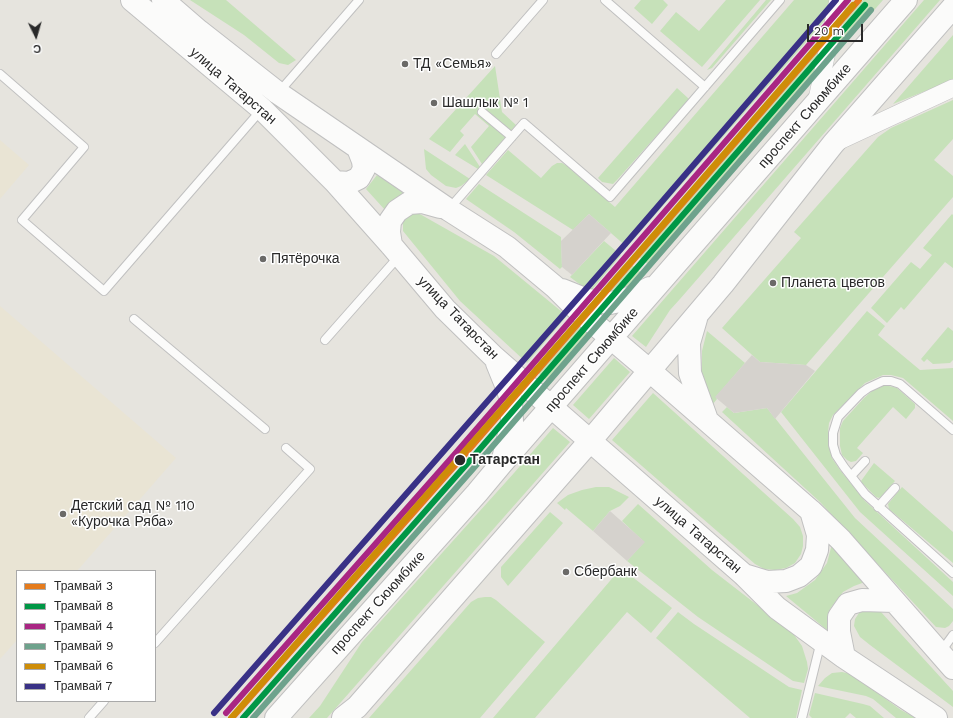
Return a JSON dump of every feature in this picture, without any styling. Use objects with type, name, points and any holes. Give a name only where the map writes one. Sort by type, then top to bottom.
[{"type":"street","name":"улица Татарстан","points":[[132,0],[262,109],[335,182],[445,309],[494,357],[744,575],[777,608],[844,657],[936,718]]},
{"type":"street","name":"улица Татарстан","points":[[163,0],[199,31],[278,93],[449,210],[507,247],[555,287],[578,310],[811,511],[841,540],[946,661]]},
{"type":"street","points":[[816,104],[838,0]]},
{"type":"street","name":"проспект Сююмбике","points":[[275,717],[472,499],[906,0]]},
{"type":"street","points":[[343,718],[357,707],[590,442],[723,284],[833,144],[953,7]]},
{"type":"street","points":[[833,144],[953,88]]},
{"type":"street","points":[[335,182],[349,183],[359,178],[364,169],[363,161],[358,148]]},
{"type":"street","points":[[395,250],[389,232],[390,221],[397,211],[409,203],[422,202],[449,210]]},
{"type":"street","points":[[555,287],[587,300],[610,303],[625,300],[660,282]]},
{"type":"street","points":[[697,314],[689,343],[690,372],[707,420]]},
{"type":"street","points":[[494,357],[511,400],[512,422],[502,463]]},
{"type":"street","points":[[744,575],[767,582],[786,581],[799,576],[810,566],[817,550],[818,535],[811,511]]},
{"type":"street","points":[[844,657],[839,632],[839,617],[848,604],[862,600],[894,601]]},
{"type":"lane","points":[[278,93],[359,0]]},
{"type":"lane","points":[[496,54],[543,0]]},
{"type":"lane","points":[[605,0],[705,87]]},
{"type":"lane","points":[[449,210],[524,123],[610,197],[780,0]]},
{"type":"lane","points":[[0,74],[84,147],[22,220],[104,291],[262,109]]},
{"type":"lane","points":[[482,112],[512,137]]},
{"type":"lane","points":[[325,340],[395,250]]},
{"type":"lane","points":[[134,318],[265,429]]},
{"type":"lane","points":[[953,430],[900,384],[891,381],[883,381],[861,393],[838,417],[835,425],[833,445],[836,455],[865,494],[953,573]]},
{"type":"lane","points":[[156,642],[310,468],[286,448]]},
{"type":"lane","points":[[851,476],[864,461]]},
{"type":"lane","points":[[878,507],[895,488]]},
{"type":"lane","points":[[946,661],[953,635]]},
{"type":"lane","points":[[802,718],[821,641]]},
{"type":"lane","points":[[89,718],[103,702]]},
{"type":"shaded area","points":[[0,140],[29,165],[0,199]]},
{"type":"shaded area","points":[[589,214],[611,233],[572,275],[562,267],[561,241]]},
{"type":"shaded area","name":"Детский сад № 110 «Курочка Ряба»","points":[[0,306],[176,458],[78,570],[16,570],[16,641],[0,659]]},
{"type":"shaded area","points":[[752,355],[760,362],[806,365],[815,371],[775,419],[767,408],[734,413],[715,397]]},
{"type":"shaded area","points":[[610,511],[645,542],[627,561],[593,531]]},
{"type":"green space","points":[[190,0],[226,0],[296,60],[288,65],[279,63],[244,35]]},
{"type":"green space","points":[[641,0],[663,0],[668,5],[652,24],[634,8]]},
{"type":"green space","points":[[726,0],[760,0],[702,67],[660,31],[676,12],[699,31]]},
{"type":"green space","points":[[766,0],[771,0],[712,68],[707,70]]},
{"type":"green space","points":[[794,0],[830,0],[826,19],[627,247],[589,214],[573,230],[486,175],[508,150],[541,178],[552,166],[557,163],[562,163],[615,207]]},
{"type":"green space","points":[[863,0],[883,0],[835,55],[843,23]]},
{"type":"green space","points":[[924,0],[940,0],[670,310],[646,347],[632,336]]},
{"type":"green space","points":[[953,35],[953,80],[893,104]]},
{"type":"green space","points":[[819,50],[812,81],[651,267],[639,257]]},
{"type":"green space","points":[[495,66],[502,112],[516,125],[482,164],[471,147],[489,126],[475,114],[460,131],[464,135],[450,152],[429,139]]},
{"type":"green space","points":[[677,88],[689,99],[613,184],[602,182],[598,178]]},
{"type":"green space","points":[[953,100],[953,139],[934,160],[953,176],[953,197],[806,365],[760,362],[722,328],[801,238],[794,232],[878,137],[891,128]]},
{"type":"green space","points":[[465,144],[480,167],[478,169],[455,155]]},
{"type":"green space","points":[[424,149],[470,179],[456,188],[446,186],[431,175],[426,169]]},
{"type":"green space","points":[[377,175],[404,193],[393,201],[385,210],[366,189]]},
{"type":"green space","points":[[479,184],[561,237],[562,267],[560,269],[514,232],[466,199]]},
{"type":"green space","points":[[418,213],[494,256],[567,316],[527,363],[460,301],[403,231],[403,219],[407,215]]},
{"type":"green space","points":[[952,214],[953,268],[945,262],[904,310],[901,307],[887,323],[871,308],[911,262],[920,269],[932,255],[923,248]]},
{"type":"green space","points":[[604,241],[621,255],[590,292],[570,277]]},
{"type":"green space","points":[[632,265],[644,275],[634,286],[606,296]]},
{"type":"green space","points":[[867,311],[885,326],[878,335],[920,370],[953,368],[953,421],[903,378],[883,375],[865,383],[833,415],[829,423],[828,433],[832,458],[865,501],[953,582],[953,596],[860,512],[781,412]]},
{"type":"green space","points":[[579,327],[590,336],[549,383],[538,373]]},
{"type":"green space","points":[[948,327],[953,331],[953,360],[950,363],[933,364],[927,359],[924,362],[921,359]]},
{"type":"green space","points":[[707,331],[745,363],[716,397],[717,399],[713,404],[702,377],[702,351]]},
{"type":"green space","points":[[614,358],[630,372],[589,419],[573,405]]},
{"type":"green space","points":[[882,386],[897,388],[915,404],[915,408],[906,419],[893,407],[857,448],[863,453],[856,461],[851,462],[842,455],[840,446],[840,428],[843,421],[864,398],[872,391]]},
{"type":"green space","points":[[653,393],[800,527],[803,536],[803,546],[801,554],[795,563],[786,568],[775,570],[764,569],[755,564],[612,440]]},
{"type":"green space","points":[[727,407],[734,413],[767,408],[855,518],[953,609],[953,621],[949,626],[945,628],[936,627],[820,502],[722,412]]},
{"type":"green space","points":[[553,428],[570,442],[327,718],[309,718],[320,706],[362,642]]},
{"type":"green space","points":[[874,463],[895,481],[879,498],[876,497],[861,481]]},
{"type":"green space","points":[[596,487],[609,487],[629,497],[620,506],[610,511],[593,531],[566,508],[565,510],[557,503],[568,495]]},
{"type":"green space","points":[[902,487],[953,532],[953,563],[889,509],[888,504]]},
{"type":"green space","points":[[638,504],[712,570],[792,632],[802,646],[807,662],[808,669],[804,683],[793,681],[698,617],[627,561],[644,542],[622,521]]},
{"type":"green space","points":[[550,512],[563,523],[508,586],[501,577],[501,567]]},
{"type":"green space","points":[[832,544],[865,582],[843,592],[830,609],[827,630],[786,596],[797,593],[815,580],[827,563]]},
{"type":"green space","points":[[621,568],[672,608],[651,633],[627,612],[535,718],[493,718]]},
{"type":"green space","points":[[491,597],[496,600],[545,642],[480,718],[369,718],[471,602],[478,598]]},
{"type":"green space","points":[[874,608],[881,612],[953,691],[953,707],[860,637],[854,626],[855,619],[859,613],[866,609]]},
{"type":"green space","points":[[678,612],[789,687],[802,690],[796,718],[750,718],[656,638]]},
{"type":"green space","points":[[842,672],[851,674],[901,710],[916,718],[896,718],[873,699],[866,696],[818,686],[832,673]]},
{"type":"green space","points":[[815,693],[870,706],[884,718],[856,718],[850,713],[845,718],[812,718],[809,715]]},
{"type":"tram line","name":"7","points":[[214,713],[621,249],[836,0]]},
{"type":"tram line","name":"4","points":[[226,713],[454,455],[848,0]]},
{"type":"tram line","name":"3","points":[[232,718],[460,460],[859,0]]},
{"type":"tram line","name":"6","points":[[231,718],[853,5]]},
{"type":"tram line","name":"8","points":[[243,718],[466,465],[865,5]]},
{"type":"tram line","name":"9","points":[[253,718],[472,470],[871,10]]},
{"type":"place","name":"ТД «Семья»","points":[[405,64]]},
{"type":"place","name":"Шашлык № 1","points":[[434,103]]},
{"type":"place","name":"Пятёрочка","points":[[263,259]]},
{"type":"place","name":"Планета цветов","points":[[773,283]]},
{"type":"place","name":"Татарстан","points":[[460,460]]},
{"type":"place","name":"Детский сад № 110 «Курочка Ряба»","points":[[63,514]]},
{"type":"place","name":"Сбербанк","points":[[566,572]]}]
